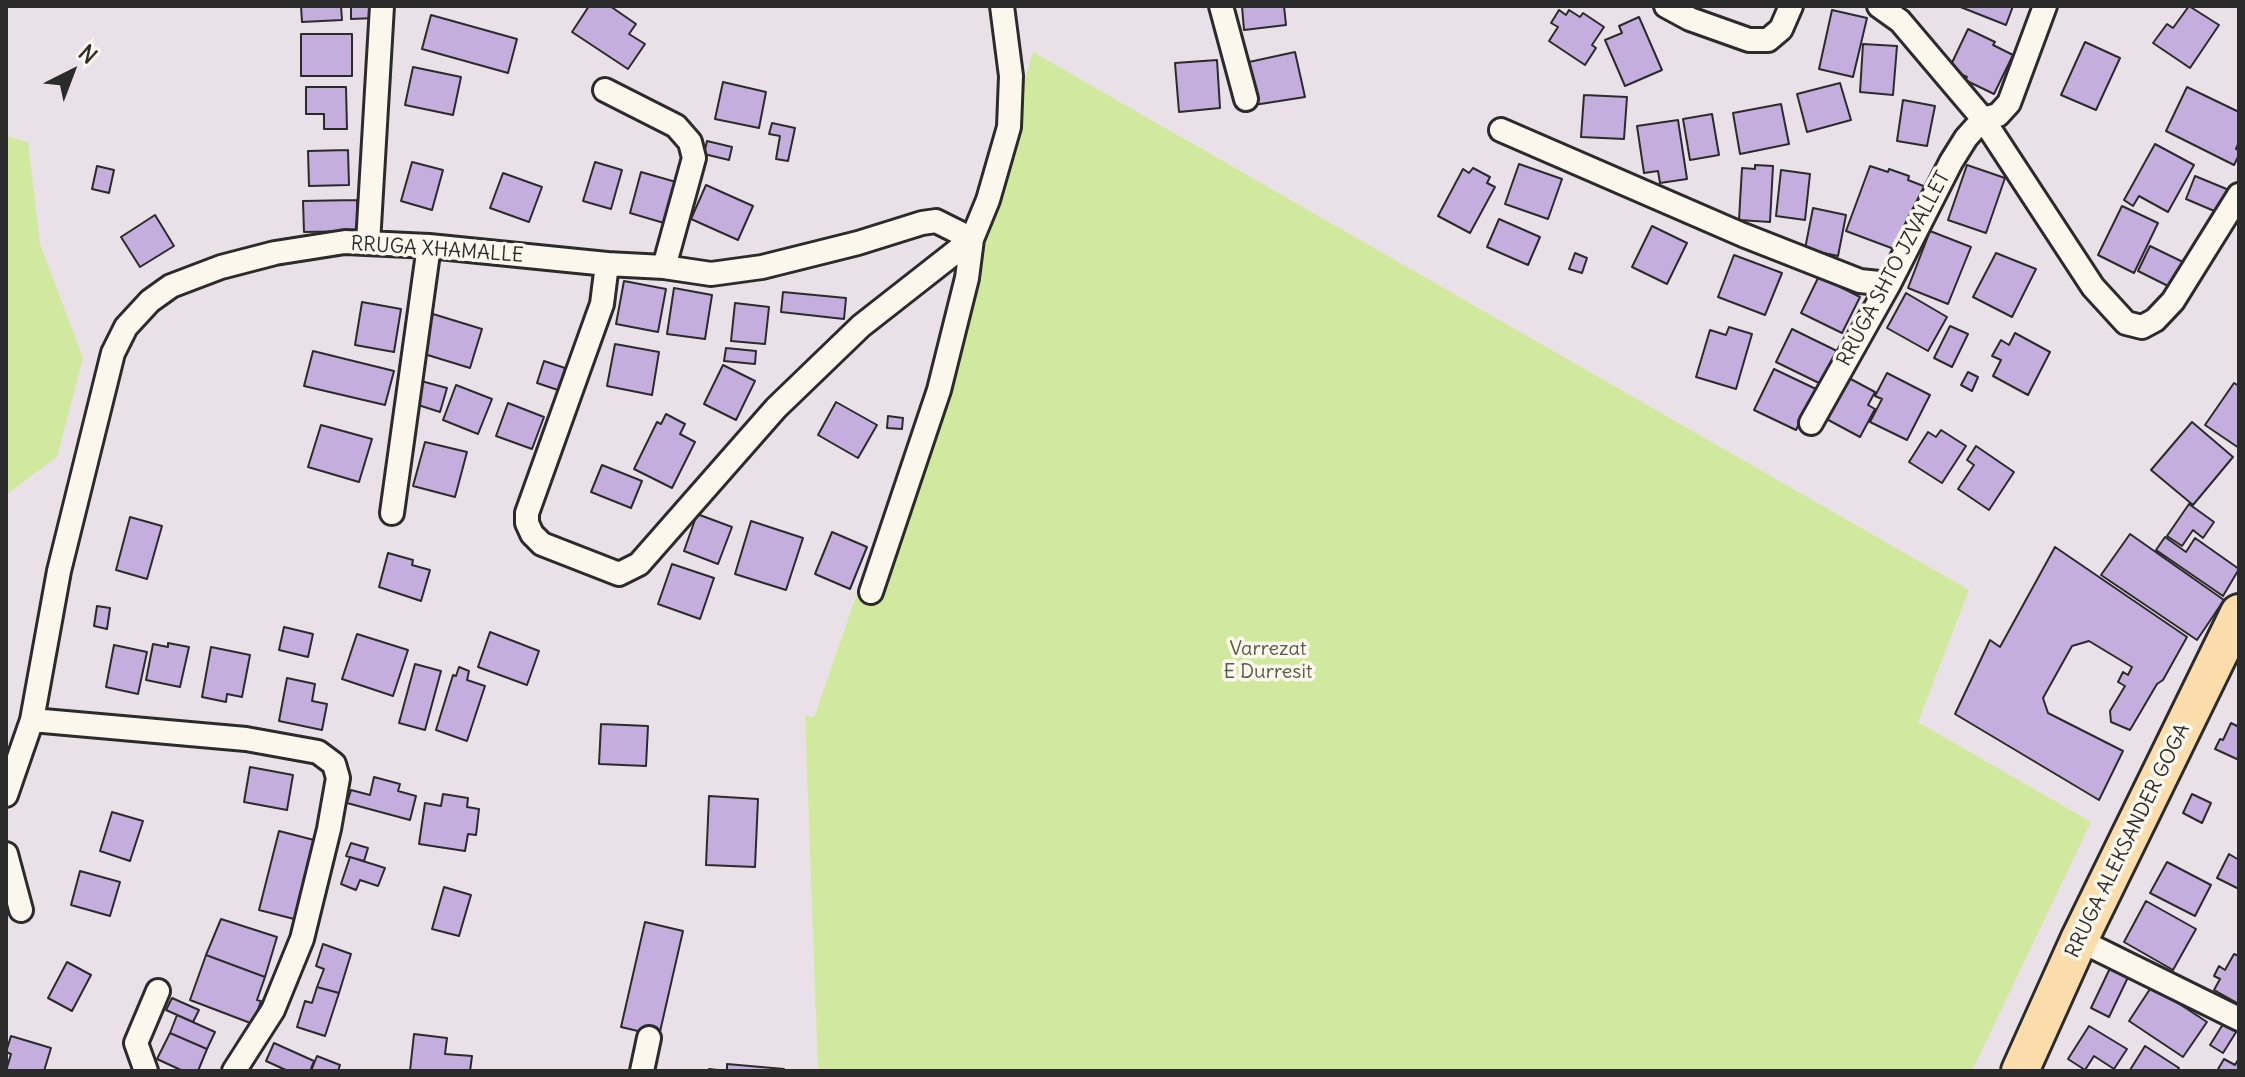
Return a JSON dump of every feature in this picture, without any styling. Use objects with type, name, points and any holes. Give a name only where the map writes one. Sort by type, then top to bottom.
[{"type":"main road","name":"RRUGA ALEKSANDER GOGA","points":[[2020,1071],[2079,940],[2239,613]]},
{"type":"street","points":[[368,243],[382,6]]},
{"type":"street","points":[[871,592],[939,390],[967,278],[972,239],[988,200],[1009,127],[1011,76],[1002,6]]},
{"type":"street","points":[[1221,6],[1246,99]]},
{"type":"street","points":[[1666,6],[1690,19],[1749,40],[1768,40],[1781,29],[1791,6]]},
{"type":"street","points":[[1879,6],[1900,21],[1983,119],[2093,287],[2126,323],[2142,327],[2155,320],[2173,301],[2239,195]]},
{"type":"street","name":"RRUGA SHTO JZVALLET","points":[[1811,423],[1889,284],[1951,162],[1983,119],[1998,115],[2009,103],[2045,6]]},
{"type":"street","points":[[605,90],[676,126],[690,142],[694,158],[664,267]]},
{"type":"street","points":[[1501,130],[1743,235],[1860,281],[1889,284]]},
{"type":"street","name":"RRUGA XHAMALLE","points":[[6,795],[32,720],[59,571],[113,353],[126,327],[150,301],[171,286],[248,260],[345,242],[429,246],[711,274],[739,271],[858,243],[936,221],[972,239]]},
{"type":"street","points":[[607,264],[602,304],[527,513],[527,523],[542,544],[619,574],[639,564],[776,408],[861,326],[972,239]]},
{"type":"street","points":[[392,513],[429,246]]},
{"type":"street","points":[[32,720],[246,739],[318,752],[334,764],[338,778],[329,829],[302,939],[273,1010],[234,1071]]},
{"type":"street","points":[[6,854],[21,910]]},
{"type":"street","points":[[2079,940],[2239,1019]]},
{"type":"street","points":[[146,1071],[136,1043],[158,991]]},
{"type":"street","points":[[642,1071],[649,1038]]},
{"type":"green space","name":"Varrezat E Durresit","points":[[1033,52],[1969,590],[1918,722],[2091,822],[1972,1071],[818,1071],[805,715],[814,718],[978,243]]},
{"type":"green space","points":[[6,136],[28,142],[40,244],[83,358],[57,457],[6,495]]},
{"type":"building","points":[[301,6],[341,6],[342,20],[302,22]]},
{"type":"building","points":[[351,6],[375,6],[376,18],[351,19]]},
{"type":"building","points":[[589,6],[610,6],[636,24],[629,34],[645,44],[628,69],[572,32]]},
{"type":"building","points":[[1242,6],[1284,6],[1286,25],[1244,30]]},
{"type":"building","points":[[1958,6],[2013,6],[2006,25]]},
{"type":"building","points":[[2189,6],[2219,25],[2190,68],[2153,43],[2167,24],[2173,28]]},
{"type":"building","points":[[1559,10],[1566,15],[1569,10],[1580,17],[1583,13],[1604,27],[1592,45],[1596,48],[1585,65],[1549,41],[1558,27],[1551,23]]},
{"type":"building","points":[[1832,10],[1867,18],[1853,77],[1819,69]]},
{"type":"building","points":[[431,15],[517,39],[508,73],[422,49]]},
{"type":"building","points":[[1639,17],[1662,70],[1625,86],[1605,40],[1622,33],[1619,26]]},
{"type":"building","points":[[1968,29],[2013,55],[1994,94],[1949,69]]},
{"type":"building","points":[[301,34],[352,34],[352,76],[301,76]]},
{"type":"building","points":[[2085,42],[2120,58],[2096,110],[2061,95]]},
{"type":"building","points":[[1863,44],[1897,46],[1893,95],[1860,92]]},
{"type":"building","points":[[1295,52],[1305,97],[1254,105],[1249,86],[1254,85],[1249,62]]},
{"type":"building","points":[[1217,60],[1220,108],[1179,112],[1175,63]]},
{"type":"building","points":[[413,67],[461,77],[453,115],[405,105]]},
{"type":"building","points":[[723,82],[766,92],[759,128],[715,119]]},
{"type":"building","points":[[1840,83],[1851,120],[1807,132],[1797,94]]},
{"type":"building","points":[[306,87],[346,87],[347,129],[324,129],[324,114],[306,114]]},
{"type":"building","points":[[2187,87],[2239,112],[2239,142],[2236,149],[2239,155],[2234,165],[2166,131]]},
{"type":"building","points":[[1584,95],[1627,97],[1624,139],[1581,137]]},
{"type":"building","points":[[1903,100],[1935,106],[1927,146],[1897,141]]},
{"type":"building","points":[[1781,104],[1789,144],[1740,154],[1733,113]]},
{"type":"building","points":[[1712,114],[1719,155],[1690,160],[1683,119]]},
{"type":"building","points":[[1678,120],[1687,179],[1660,183],[1658,171],[1644,173],[1637,126]]},
{"type":"building","points":[[772,123],[795,128],[788,161],[776,159],[780,136],[769,134]]},
{"type":"building","points":[[707,141],[732,147],[729,160],[704,154]]},
{"type":"building","points":[[2155,144],[2194,165],[2168,212],[2139,196],[2133,206],[2124,200]]},
{"type":"building","points":[[348,150],[349,185],[309,186],[308,151]]},
{"type":"building","points":[[412,162],[443,170],[432,210],[401,201]]},
{"type":"building","points":[[595,162],[622,170],[611,209],[583,201]]},
{"type":"building","points":[[1519,164],[1562,179],[1548,219],[1505,204]]},
{"type":"building","points":[[1755,165],[1773,166],[1770,222],[1739,220],[1742,168],[1755,169]]},
{"type":"building","points":[[1967,165],[2005,178],[1986,233],[1948,220]]},
{"type":"building","points":[[97,166],[114,170],[109,193],[92,189]]},
{"type":"building","points":[[1870,166],[1909,176],[1908,180],[1926,187],[1902,252],[1846,231]]},
{"type":"building","points":[[1473,168],[1490,177],[1487,183],[1495,187],[1470,233],[1438,216],[1463,169],[1469,173]]},
{"type":"building","points":[[1781,170],[1810,174],[1805,220],[1776,216]]},
{"type":"building","points":[[641,172],[676,182],[664,223],[630,213]]},
{"type":"building","points":[[503,173],[542,187],[529,222],[490,208]]},
{"type":"building","points":[[2195,176],[2229,190],[2219,213],[2186,199]]},
{"type":"building","points":[[706,185],[753,206],[738,240],[691,219]]},
{"type":"building","points":[[357,200],[358,231],[304,232],[303,201]]},
{"type":"building","points":[[2122,206],[2158,223],[2134,273],[2098,255]]},
{"type":"building","points":[[1813,208],[1846,215],[1838,256],[1805,249]]},
{"type":"building","points":[[155,215],[174,246],[140,267],[121,237]]},
{"type":"building","points":[[1499,219],[1540,237],[1528,265],[1487,247]]},
{"type":"building","points":[[1652,226],[1687,243],[1667,284],[1632,267]]},
{"type":"building","points":[[1930,231],[1971,247],[1948,304],[1908,288]]},
{"type":"building","points":[[2150,246],[2183,262],[2170,287],[2138,271]]},
{"type":"building","points":[[1575,253],[1587,258],[1582,273],[1569,269]]},
{"type":"building","points":[[1996,253],[2036,269],[2012,317],[1973,297]]},
{"type":"building","points":[[1734,255],[1782,273],[1765,315],[1718,297]]},
{"type":"building","points":[[1819,276],[1860,297],[1842,333],[1801,313]]},
{"type":"building","points":[[624,281],[666,289],[658,332],[616,324]]},
{"type":"building","points":[[674,288],[712,295],[705,339],[667,334]]},
{"type":"building","points":[[783,292],[846,298],[844,319],[781,312]]},
{"type":"building","points":[[1906,293],[1947,317],[1928,351],[1887,328]]},
{"type":"building","points":[[362,302],[401,309],[394,352],[355,345]]},
{"type":"building","points":[[735,303],[769,307],[765,344],[731,341]]},
{"type":"building","points":[[433,314],[482,329],[470,368],[421,353]]},
{"type":"building","points":[[1950,326],[1968,334],[1952,367],[1934,358]]},
{"type":"building","points":[[1729,327],[1752,334],[1736,389],[1696,377],[1710,330],[1726,335]]},
{"type":"building","points":[[1792,329],[1837,351],[1821,384],[1776,362]]},
{"type":"building","points":[[2015,333],[2050,352],[2028,395],[1993,376],[2001,360],[1992,356],[2001,340],[2009,345]]},
{"type":"building","points":[[615,344],[659,352],[652,395],[607,386]]},
{"type":"building","points":[[726,348],[756,351],[755,364],[724,361]]},
{"type":"building","points":[[313,351],[394,371],[385,405],[304,386]]},
{"type":"building","points":[[544,361],[565,368],[558,390],[537,383]]},
{"type":"building","points":[[723,365],[755,381],[736,420],[704,404]]},
{"type":"building","points":[[1774,369],[1816,389],[1796,430],[1754,410]]},
{"type":"building","points":[[1968,372],[1978,377],[1972,391],[1961,385]]},
{"type":"building","points":[[1887,373],[1930,395],[1907,440],[1870,422],[1882,399],[1875,396]]},
{"type":"building","points":[[1847,377],[1875,392],[1868,405],[1875,409],[1860,437],[1821,416]]},
{"type":"building","points":[[421,381],[447,388],[440,412],[415,404]]},
{"type":"building","points":[[2234,383],[2239,386],[2239,448],[2205,425]]},
{"type":"building","points":[[456,385],[492,399],[478,434],[443,420]]},
{"type":"building","points":[[836,402],[877,425],[858,458],[818,435]]},
{"type":"building","points":[[508,403],[544,417],[532,449],[496,436]]},
{"type":"building","points":[[666,414],[685,424],[680,434],[695,442],[672,488],[634,469],[657,422],[661,424]]},
{"type":"building","points":[[888,416],[903,418],[902,429],[887,428]]},
{"type":"building","points":[[2192,422],[2233,457],[2193,505],[2151,470]]},
{"type":"building","points":[[321,425],[372,439],[359,482],[308,467]]},
{"type":"building","points":[[1941,430],[1966,446],[1942,483],[1909,462],[1928,432],[1936,437]]},
{"type":"building","points":[[425,442],[467,452],[455,497],[413,486]]},
{"type":"building","points":[[1976,446],[2014,472],[1989,510],[1958,489],[1974,465],[1967,460]]},
{"type":"building","points":[[602,465],[642,481],[631,508],[591,492]]},
{"type":"building","points":[[2189,504],[2214,522],[2203,538],[2193,530],[2182,546],[2167,536]]},
{"type":"building","points":[[697,514],[732,527],[718,564],[684,551]]},
{"type":"building","points":[[130,517],[162,526],[147,579],[116,570]]},
{"type":"building","points":[[751,521],[803,538],[786,590],[735,574]]},
{"type":"building","points":[[832,532],[867,547],[850,589],[815,574]]},
{"type":"building","points":[[2130,534],[2224,600],[2197,640],[2101,575]]},
{"type":"building","points":[[2165,537],[2186,552],[2195,538],[2239,569],[2223,596],[2156,550]]},
{"type":"building","points":[[2055,547],[2187,637],[2130,730],[2111,722],[2110,711],[2125,686],[2118,682],[2123,672],[2128,675],[2132,667],[2089,641],[2072,646],[2043,698],[2048,713],[2123,751],[2099,800],[1955,714],[1990,640],[2000,647]]},
{"type":"building","points":[[388,553],[413,560],[412,565],[430,570],[421,601],[379,587]]},
{"type":"building","points":[[672,564],[714,578],[700,619],[658,604]]},
{"type":"building","points":[[97,606],[110,608],[107,629],[94,626]]},
{"type":"building","points":[[284,627],[313,634],[308,657],[279,650]]},
{"type":"building","points":[[490,632],[539,651],[527,685],[478,667]]},
{"type":"building","points":[[357,634],[408,650],[393,696],[342,679]]},
{"type":"building","points":[[168,643],[189,647],[180,687],[146,680],[153,644],[168,647]]},
{"type":"building","points":[[114,645],[147,652],[138,694],[106,687]]},
{"type":"building","points":[[211,647],[250,655],[242,697],[227,694],[226,702],[202,697]]},
{"type":"building","points":[[415,664],[441,671],[425,730],[399,723]]},
{"type":"building","points":[[459,667],[469,671],[467,680],[485,686],[467,741],[436,730],[453,675],[456,676]]},
{"type":"building","points":[[287,678],[315,684],[312,701],[327,704],[322,730],[279,721]]},
{"type":"building","points":[[2231,723],[2237,726],[2239,723],[2239,760],[2215,749]]},
{"type":"building","points":[[601,724],[648,726],[646,766],[599,764]]},
{"type":"building","points":[[250,767],[293,775],[287,810],[244,802]]},
{"type":"building","points":[[374,777],[400,784],[398,791],[416,796],[410,820],[347,803],[351,790],[370,795]]},
{"type":"building","points":[[443,794],[468,798],[467,807],[479,809],[476,835],[468,834],[465,851],[419,844],[425,803],[441,806]]},
{"type":"building","points":[[2192,794],[2211,803],[2202,823],[2183,813]]},
{"type":"building","points":[[709,796],[758,799],[755,867],[706,865]]},
{"type":"building","points":[[112,812],[143,821],[130,861],[100,851]]},
{"type":"building","points":[[279,831],[318,841],[298,920],[259,910]]},
{"type":"building","points":[[351,843],[368,848],[364,861],[346,856]]},
{"type":"building","points":[[2229,854],[2239,860],[2239,889],[2217,878]]},
{"type":"building","points":[[350,857],[385,868],[378,886],[360,880],[356,890],[341,884]]},
{"type":"building","points":[[2167,862],[2211,885],[2195,916],[2150,893]]},
{"type":"building","points":[[80,871],[120,882],[110,916],[71,905]]},
{"type":"building","points":[[444,887],[471,895],[459,936],[432,929]]},
{"type":"building","points":[[2146,901],[2196,929],[2173,970],[2124,942]]},
{"type":"building","points":[[221,919],[277,937],[265,977],[206,955]]},
{"type":"building","points":[[645,922],[683,931],[659,1036],[621,1027]]},
{"type":"building","points":[[323,944],[351,954],[339,993],[317,987],[324,969],[316,966]]},
{"type":"building","points":[[2234,954],[2239,956],[2239,1004],[2214,990],[2220,979],[2214,976],[2219,966],[2225,970]]},
{"type":"building","points":[[206,955],[265,977],[253,1024],[190,1000]]},
{"type":"building","points":[[67,962],[91,975],[72,1011],[48,998]]},
{"type":"building","points":[[2113,962],[2131,971],[2109,1017],[2091,1008]]},
{"type":"building","points":[[2152,986],[2207,1022],[2183,1057],[2129,1021]]},
{"type":"building","points":[[317,987],[339,993],[325,1036],[297,1027],[305,1001],[312,1003]]},
{"type":"building","points":[[172,998],[199,1010],[193,1022],[166,1010]]},
{"type":"building","points":[[177,1015],[215,1032],[207,1049],[170,1033]]},
{"type":"building","points":[[2225,1021],[2238,1029],[2223,1053],[2210,1045]]},
{"type":"building","points":[[2089,1026],[2127,1049],[2114,1069],[2094,1056],[2085,1070],[2068,1059]]},
{"type":"building","points":[[170,1033],[207,1049],[198,1071],[183,1071],[157,1059]]},
{"type":"building","points":[[414,1034],[447,1038],[445,1054],[472,1056],[470,1071],[410,1071]]},
{"type":"building","points":[[11,1036],[51,1048],[44,1071],[6,1071],[11,1054],[6,1052]]},
{"type":"building","points":[[274,1043],[314,1061],[310,1071],[288,1071],[266,1061]]},
{"type":"building","points":[[2145,1046],[2179,1068],[2177,1071],[2130,1070]]},
{"type":"building","points":[[317,1056],[340,1065],[338,1071],[311,1071]]},
{"type":"building","points":[[2239,1058],[2239,1071],[2217,1071],[2224,1059],[2235,1065]]},
{"type":"building","points":[[727,1064],[784,1069],[784,1071],[727,1071]]}]
